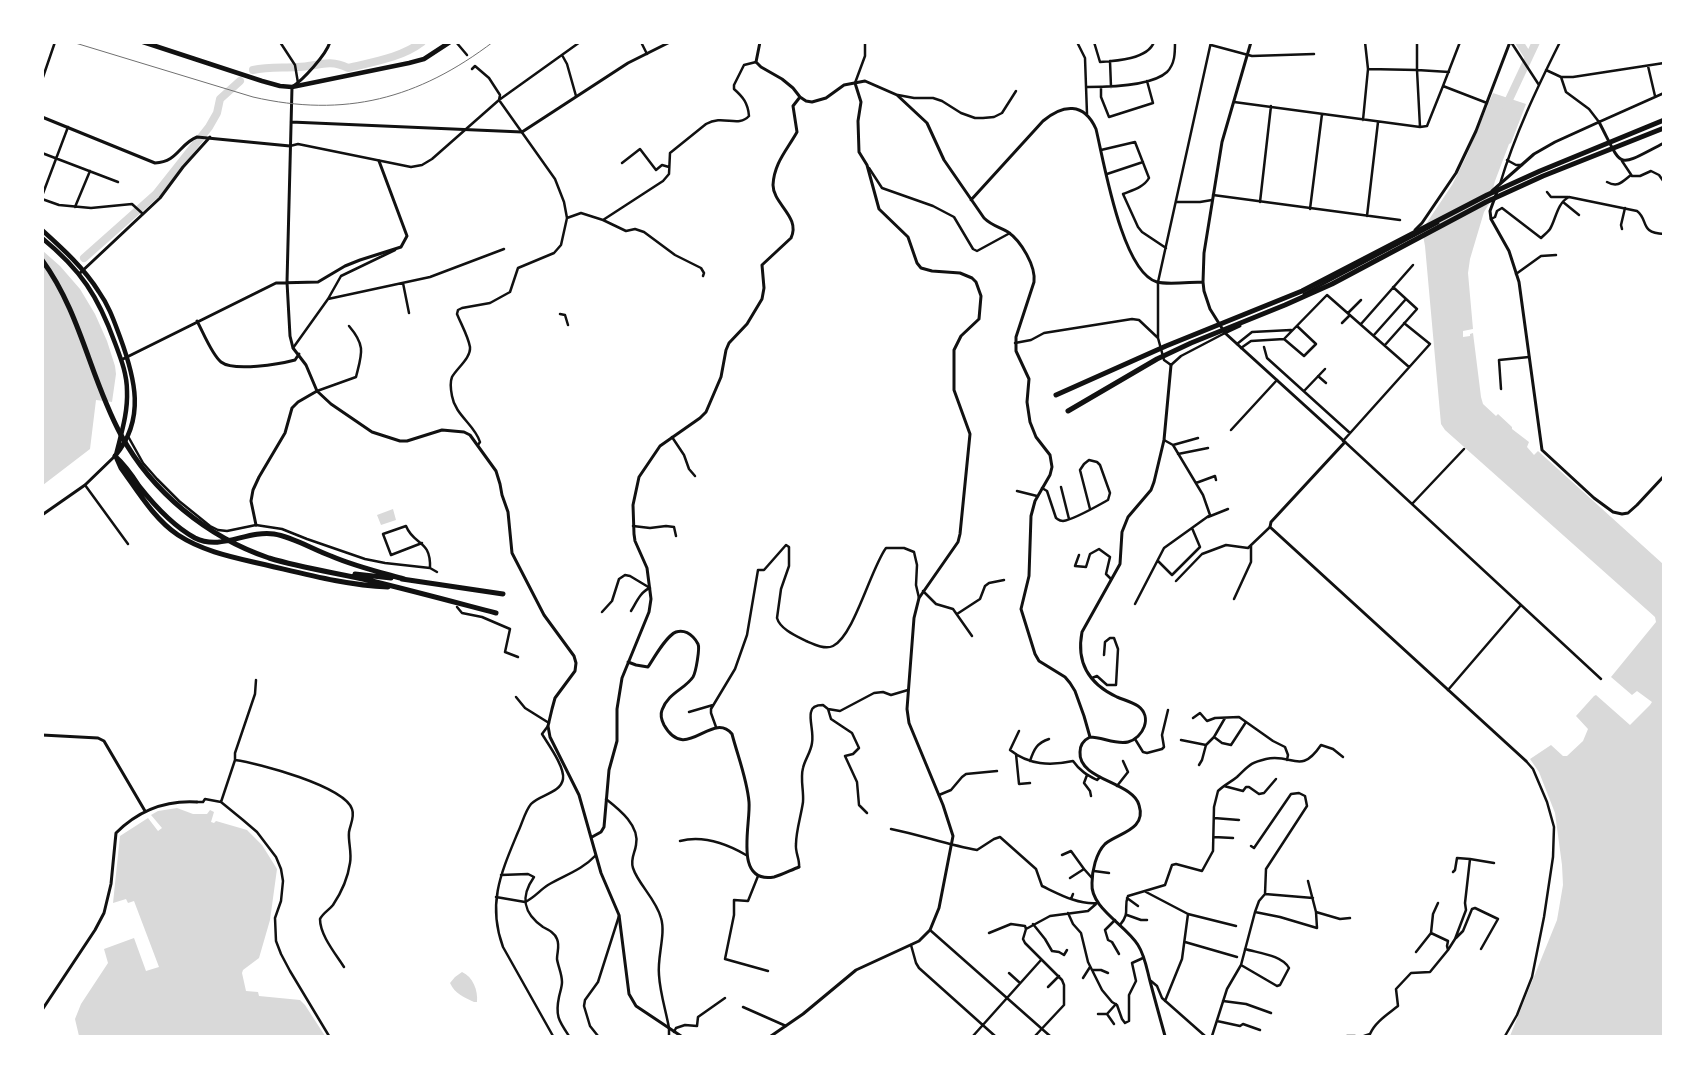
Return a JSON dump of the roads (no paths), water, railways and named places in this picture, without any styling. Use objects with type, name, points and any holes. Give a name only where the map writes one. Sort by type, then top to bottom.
[{"type":"highway","points":[[1068,411],[1140,368],[1191,343],[1309,295],[1541,174],[1604,144],[1664,120]]},
{"type":"highway","points":[[1056,396],[1135,359],[1302,292],[1466,205],[1541,174],[1607,151],[1664,128]]},
{"type":"highway","points":[[42,260],[62,291],[73,313],[108,408],[126,444],[155,483],[206,528],[242,547],[281,561],[402,588],[496,613]]},
{"type":"highway","points":[[115,456],[124,464],[140,487],[164,514],[197,539],[212,543],[255,535],[274,534],[340,560],[404,579]]},
{"type":"highway","points":[[115,456],[121,468],[159,518],[177,534],[215,553],[311,577],[377,587],[402,588]]},
{"type":"highway","points":[[332,572],[404,579],[503,594]]},
{"type":"main road","points":[[143,42],[271,83],[292,87],[410,63],[424,59],[450,42]]},
{"type":"main road","points":[[42,230],[81,272],[108,306],[127,357],[132,373],[135,396],[133,418],[129,438],[115,456]]},
{"type":"main road","points":[[42,238],[81,272],[100,306],[121,360],[127,381],[127,406],[115,456]]},
{"type":"street","points":[[42,80],[55,42]]},
{"type":"street","points":[[280,42],[295,65],[298,83]]},
{"type":"street","points":[[330,42],[319,60],[292,87],[287,282],[290,336],[293,348],[306,365],[317,391],[331,404],[372,432],[388,439],[400,441],[408,441],[442,430],[455,430],[470,435],[496,472],[508,512],[512,553],[540,607],[574,656],[576,663],[575,671],[555,698],[548,725],[542,734],[561,767],[564,776],[563,781],[558,787],[530,806],[501,875],[495,912],[503,947],[552,1036]]},
{"type":"street","points":[[456,42],[466,55]]},
{"type":"street","points":[[42,117],[155,163],[170,160],[186,144],[197,137],[290,146],[298,144],[411,167],[422,165],[432,159],[499,100],[580,42]]},
{"type":"street","points":[[641,42],[647,54]]},
{"type":"street","points":[[756,62],[760,42]]},
{"type":"street","points":[[865,42],[865,56],[855,83],[861,102],[858,121],[859,152],[882,188],[933,206],[954,218],[973,249],[977,251],[1010,233]]},
{"type":"street","points":[[1077,42],[1085,58],[1087,114]]},
{"type":"street","points":[[1094,42],[1100,62],[1120,60],[1147,53],[1154,42]]},
{"type":"street","points":[[1087,87],[1111,87],[1147,81],[1162,76],[1168,71],[1174,56],[1176,42]]},
{"type":"street","points":[[1251,42],[1222,142],[1212,200],[1204,253],[1203,282],[1210,309],[1225,333],[1601,679]]},
{"type":"street","points":[[1363,120],[1368,69],[1365,42]]},
{"type":"street","points":[[1417,42],[1420,127]]},
{"type":"street","points":[[1234,102],[1378,122],[1420,127],[1427,126],[1460,42]]},
{"type":"street","points":[[1560,42],[1538,84],[1507,160],[1490,211],[1491,219],[1509,251],[1516,274],[1542,450],[1594,498],[1613,512],[1622,514],[1628,513],[1637,505],[1664,476]]},
{"type":"street","points":[[292,122],[463,131],[522,132],[622,67],[669,43]]},
{"type":"street","points":[[1510,43],[1538,84]]},
{"type":"street","points":[[1402,243],[1422,223],[1456,173],[1476,132],[1510,43]]},
{"type":"street","points":[[1171,365],[1164,360],[1158,338],[1158,282],[1211,44],[1252,56],[1314,54]]},
{"type":"street","points":[[562,55],[567,64],[576,98]]},
{"type":"street","points":[[1110,61],[1111,87]]},
{"type":"street","points":[[756,62],[793,88],[800,97],[812,102],[826,98],[844,85],[865,81],[897,95],[914,98],[933,98],[942,101],[961,113],[975,118],[983,118],[1002,113],[1016,91]]},
{"type":"street","points":[[603,220],[663,181],[669,174],[670,153],[706,124],[722,119],[744,121],[748,116],[748,107],[743,97],[734,89],[734,85],[744,65],[756,62]]},
{"type":"street","points":[[1546,70],[1561,77],[1573,77],[1664,63]]},
{"type":"street","points":[[472,69],[475,66],[484,76],[489,78],[500,95],[499,100],[555,179],[567,218],[561,245],[554,253],[518,268],[510,292],[490,303],[458,310],[457,314],[470,351],[466,360],[451,378],[453,401],[478,435],[480,442],[478,445]]},
{"type":"street","points":[[1648,66],[1656,97]]},
{"type":"street","points":[[1368,69],[1449,72]]},
{"type":"street","points":[[1561,77],[1566,92],[1589,110],[1599,122],[1614,154],[1622,161],[1631,175]]},
{"type":"street","points":[[1101,87],[1101,97],[1109,117],[1152,103],[1147,81]]},
{"type":"street","points":[[1443,86],[1487,103]]},
{"type":"street","points":[[1165,1036],[1144,958],[1138,945],[1098,903],[1091,885],[1097,858],[1105,844],[1127,833],[1138,822],[1141,814],[1137,800],[1084,765],[1080,754],[1084,740],[1090,737],[1120,743],[1135,739],[1145,727],[1146,721],[1139,706],[1100,688],[1090,678],[1081,653],[1080,642],[1082,632],[1120,564],[1122,532],[1128,517],[1151,490],[1159,467],[1164,440],[1171,365],[1181,356],[1474,204],[1500,185],[1522,164],[1555,142],[1664,93]]},
{"type":"street","points":[[897,95],[927,122],[944,160],[971,200],[990,224],[1010,233],[1027,256],[1035,275],[1015,343],[1018,359],[1029,379],[1027,402],[1030,422],[1036,437],[1050,455],[1052,467],[1050,475],[1037,496],[1031,516],[1029,576],[1021,609],[1039,661],[1065,677],[1075,690],[1090,737]]},
{"type":"street","points":[[591,837],[601,832],[604,828],[609,770],[617,741],[618,698],[622,678],[648,612],[651,599],[647,568],[635,541],[633,526],[633,505],[640,477],[660,446],[706,412],[720,377],[729,342],[747,324],[762,299],[764,288],[762,265],[793,234],[790,218],[775,194],[773,184],[774,174],[780,159],[797,132],[793,106],[800,97]]},
{"type":"street","points":[[1260,202],[1271,106]]},
{"type":"street","points":[[971,200],[1043,121],[1054,112],[1070,108],[1087,114],[1096,129],[1116,213],[1131,254],[1143,273],[1158,282],[1203,282]]},
{"type":"street","points":[[1310,208],[1322,114]]},
{"type":"street","points":[[1367,216],[1378,122]]},
{"type":"street","points":[[68,127],[42,198],[60,205],[76,207],[91,208],[132,204],[142,214]]},
{"type":"street","points":[[81,272],[160,198],[183,167],[209,138]]},
{"type":"street","points":[[1101,150],[1135,142],[1149,178],[1146,183],[1123,194],[1138,227],[1142,232],[1166,248]]},
{"type":"street","points":[[1622,161],[1636,158],[1664,144]]},
{"type":"street","points":[[622,163],[640,148],[656,170],[662,165],[669,167]]},
{"type":"street","points":[[42,153],[118,182]]},
{"type":"street","points":[[1507,160],[1516,165],[1522,164]]},
{"type":"street","points":[[293,348],[328,299],[341,276],[401,247],[407,236],[379,161]]},
{"type":"street","points":[[1107,174],[1143,162]]},
{"type":"street","points":[[771,1036],[803,1014],[851,973],[911,945],[930,930],[939,908],[952,846],[953,836],[950,824],[909,723],[907,709],[908,690],[914,618],[919,598],[958,542],[960,534],[970,434],[953,383],[954,350],[960,336],[979,319],[981,296],[976,282],[968,275],[932,272],[921,268],[917,263],[908,237],[879,208],[867,165]]},
{"type":"street","points":[[76,207],[90,171]]},
{"type":"street","points":[[1607,182],[1618,185],[1631,175],[1640,176],[1651,171],[1655,172],[1664,182]]},
{"type":"street","points":[[1547,192],[1551,197],[1569,197],[1626,208],[1640,213],[1645,226],[1655,234],[1664,234]]},
{"type":"street","points":[[1213,195],[1400,220]]},
{"type":"street","points":[[1491,219],[1502,208],[1541,238],[1550,229],[1554,217],[1563,202],[1569,197]]},
{"type":"street","points":[[1176,202],[1212,200]]},
{"type":"street","points":[[1563,202],[1580,215]]},
{"type":"street","points":[[1622,229],[1621,225],[1626,208]]},
{"type":"street","points":[[567,218],[581,214],[603,220],[626,231],[635,229],[644,232],[675,256],[701,268],[704,273],[703,276]]},
{"type":"street","points":[[328,299],[430,277],[504,249]]},
{"type":"street","points":[[121,360],[276,282],[318,282],[360,260],[380,252],[396,250]]},
{"type":"street","points":[[1516,274],[1541,256],[1556,255]]},
{"type":"street","points":[[1361,324],[1414,265]]},
{"type":"street","points":[[403,284],[409,313]]},
{"type":"street","points":[[1385,345],[1417,309],[1393,288]]},
{"type":"street","points":[[1241,348],[1251,341],[1284,339],[1328,295],[1409,367]]},
{"type":"street","points":[[1373,335],[1406,299]]},
{"type":"street","points":[[1342,323],[1361,300]]},
{"type":"street","points":[[560,314],[565,314],[568,325]]},
{"type":"street","points":[[1015,343],[1031,340],[1044,333],[1124,319],[1139,320],[1158,338]]},
{"type":"street","points":[[198,321],[217,358],[223,364],[231,366],[279,364],[295,360],[298,354]]},
{"type":"street","points":[[1176,581],[1202,554],[1226,545],[1248,548],[1270,527],[1271,522],[1430,344],[1404,323]]},
{"type":"street","points":[[256,525],[251,501],[253,490],[285,433],[292,408],[298,402],[317,391],[356,377],[363,350],[360,341],[349,326]]},
{"type":"street","points":[[1284,339],[1304,356],[1316,344],[1297,326]]},
{"type":"street","points":[[1237,344],[1252,332],[1293,330]]},
{"type":"street","points":[[1264,347],[1267,358],[1350,433]]},
{"type":"street","points":[[1501,389],[1499,360],[1529,357]]},
{"type":"street","points":[[1304,391],[1325,369]]},
{"type":"street","points":[[1318,376],[1326,383]]},
{"type":"street","points":[[1231,430],[1276,380]]},
{"type":"street","points":[[671,437],[684,454],[689,470],[695,476]]},
{"type":"street","points":[[129,438],[143,463],[157,479],[179,501],[210,526],[218,530],[256,525],[282,528],[307,540],[365,559],[430,568],[437,572]]},
{"type":"street","points":[[1173,445],[1198,438]]},
{"type":"street","points":[[1135,604],[1164,548],[1210,515],[1204,499],[1173,445],[1164,440]]},
{"type":"street","points":[[1178,454],[1208,448]]},
{"type":"street","points":[[1412,504],[1464,449]]},
{"type":"street","points":[[42,515],[85,485],[115,456]]},
{"type":"street","points":[[1042,488],[1047,491],[1056,518],[1064,521],[1069,519],[1090,509],[1108,500],[1110,494],[1100,465],[1097,462],[1092,460],[1084,464],[1080,470],[1090,509]]},
{"type":"street","points":[[1196,484],[1215,476],[1216,480]]},
{"type":"street","points":[[85,485],[128,544]]},
{"type":"street","points":[[1060,487],[1069,519]]},
{"type":"street","points":[[1017,491],[1037,496]]},
{"type":"street","points":[[1206,518],[1228,509]]},
{"type":"street","points":[[422,543],[391,554],[383,534],[406,526],[409,532],[422,543],[430,552],[430,568]]},
{"type":"street","points":[[633,526],[650,528],[674,527],[676,536]]},
{"type":"street","points":[[1270,527],[1533,769],[1547,802],[1554,827],[1553,857],[1532,977],[1517,1015],[1504,1036]]},
{"type":"street","points":[[1158,561],[1172,575],[1189,560],[1200,547],[1192,528]]},
{"type":"street","points":[[716,727],[711,714],[713,705],[735,668],[747,635],[758,570],[764,570],[786,545],[789,547],[789,566],[781,589],[776,618],[783,628],[806,641],[828,647],[833,646],[837,642],[853,618],[886,548],[904,548],[914,552],[917,565],[916,585],[919,598]]},
{"type":"street","points":[[1234,599],[1251,562],[1251,545]]},
{"type":"street","points":[[1078,555],[1075,566],[1086,567],[1090,554],[1099,549],[1110,557],[1106,574],[1112,580]]},
{"type":"street","points":[[602,612],[612,601],[619,579],[623,575],[630,576],[650,588]]},
{"type":"street","points":[[957,614],[980,599],[985,586],[989,583],[1004,580]]},
{"type":"street","points":[[631,611],[640,596],[646,589],[650,588]]},
{"type":"street","points":[[924,591],[936,604],[953,609],[972,636]]},
{"type":"street","points":[[1448,690],[1521,605]]},
{"type":"street","points":[[457,607],[462,613],[482,617],[510,629],[504,652],[518,657]]},
{"type":"street","points":[[628,662],[648,667],[668,637],[673,634],[684,632],[690,634],[699,645],[693,677],[672,694],[664,706],[661,714],[663,723],[675,737],[685,741],[716,727],[724,728],[732,734],[749,802],[746,855],[750,868],[758,876],[765,878],[775,877],[799,867],[800,861],[796,844],[803,801],[802,768],[812,744],[813,733],[810,714],[812,709],[823,705],[828,709],[840,710],[861,701],[874,692],[883,692],[891,695],[908,690]]},
{"type":"street","points":[[1090,678],[1097,676],[1107,685],[1116,685],[1118,649],[1114,638],[1110,638],[1105,642],[1104,655]]},
{"type":"street","points":[[221,802],[255,694],[256,680]]},
{"type":"street","points":[[516,697],[525,708],[548,725],[552,741],[579,795],[601,874],[619,915],[629,994],[636,1006],[681,1036]]},
{"type":"street","points":[[689,712],[713,705]]},
{"type":"street","points":[[828,709],[831,719],[852,733],[859,748],[853,754],[844,756],[858,782],[859,805],[867,813]]},
{"type":"street","points":[[1135,739],[1143,752],[1147,753],[1162,749],[1164,746],[1162,735],[1168,710]]},
{"type":"street","points":[[1193,718],[1200,713],[1208,721],[1215,718],[1240,717],[1273,742],[1285,747],[1288,755],[1287,760]]},
{"type":"street","points":[[1199,765],[1206,745],[1214,737],[1225,718]]},
{"type":"street","points":[[1214,737],[1222,743],[1231,746],[1246,722]]},
{"type":"street","points":[[1019,731],[1010,750],[1022,759],[1056,764],[1073,761],[1087,775],[1098,780],[1100,777]]},
{"type":"street","points":[[42,735],[98,738],[104,741],[145,811]]},
{"type":"street","points":[[1030,761],[1032,753],[1038,744],[1049,739]]},
{"type":"street","points":[[1181,740],[1206,745]]},
{"type":"street","points":[[1120,925],[1127,914],[1127,898],[1131,894],[1165,885],[1168,881],[1172,865],[1176,864],[1202,871],[1213,851],[1214,807],[1218,791],[1237,778],[1245,767],[1269,759],[1295,762],[1308,760],[1321,745],[1334,749],[1343,758]]},
{"type":"street","points":[[1016,754],[1019,784],[1030,782]]},
{"type":"street","points":[[235,760],[250,762],[324,786],[348,803],[352,809],[353,816],[349,831],[350,863],[341,891],[334,904],[320,919],[324,934],[344,967]]},
{"type":"street","points":[[1117,786],[1128,772],[1123,761]]},
{"type":"street","points":[[939,795],[951,790],[966,774],[997,770]]},
{"type":"street","points":[[1087,775],[1084,783],[1091,796]]},
{"type":"street","points":[[1223,786],[1243,791],[1246,787],[1249,787],[1259,794],[1264,793],[1276,779]]},
{"type":"street","points":[[1212,1036],[1231,981],[1241,965],[1259,901],[1265,894],[1266,869],[1307,806],[1304,796],[1299,792],[1291,794],[1254,848],[1251,846]]},
{"type":"street","points":[[42,1010],[95,930],[104,913],[111,884],[116,833],[145,811],[157,805],[186,801],[203,802],[205,799],[221,802],[257,832],[276,857],[283,881],[281,901],[275,918],[276,941],[290,971],[329,1036]]},
{"type":"street","points":[[606,799],[622,812],[636,832],[637,842],[632,857],[633,869],[658,909],[662,920],[659,976],[669,1036]]},
{"type":"street","points":[[1214,818],[1239,820]]},
{"type":"street","points":[[891,829],[920,834],[952,846],[977,850],[994,838],[1000,837],[1036,870],[1042,886],[1071,899],[1098,903]]},
{"type":"street","points":[[1214,837],[1233,838]]},
{"type":"street","points":[[680,841],[690,839],[712,841],[734,848],[746,855]]},
{"type":"street","points":[[1062,856],[1071,851],[1092,878]]},
{"type":"street","points":[[496,897],[525,902],[548,885],[586,865],[596,855]]},
{"type":"street","points":[[1452,872],[1455,870],[1457,858],[1494,864]]},
{"type":"street","points":[[1455,939],[1466,910],[1464,903],[1470,859]]},
{"type":"street","points":[[1070,878],[1084,869]]},
{"type":"street","points":[[1094,871],[1109,873]]},
{"type":"street","points":[[501,875],[528,874],[534,877],[525,892],[525,902],[529,914],[540,925],[554,934],[558,942],[557,958],[562,983],[558,1015],[561,1025],[569,1036]]},
{"type":"street","points":[[758,876],[748,901],[734,900],[734,914],[725,959],[768,971]]},
{"type":"street","points":[[1255,912],[1318,928],[1314,898],[1308,881]]},
{"type":"street","points":[[1145,891],[1188,914],[1236,926]]},
{"type":"street","points":[[1071,899],[1073,894]]},
{"type":"street","points":[[1265,894],[1314,898]]},
{"type":"street","points":[[1127,898],[1138,906]]},
{"type":"street","points":[[1035,1036],[1064,1005],[1064,985],[1058,976],[1025,943],[1023,939],[1026,929],[1050,916],[1068,912],[1088,911],[1098,903]]},
{"type":"street","points":[[1416,952],[1431,933],[1433,914],[1438,903]]},
{"type":"street","points":[[1364,1036],[1370,1034],[1372,1028],[1398,1006],[1396,989],[1408,975],[1415,972],[1430,972],[1462,931],[1472,909],[1475,908],[1498,919],[1481,948]]},
{"type":"street","points":[[1068,912],[1073,924],[1080,932],[1091,968],[1102,990],[1117,1005],[1125,1023],[1129,1021],[1130,995],[1136,981],[1132,963],[1144,958]]},
{"type":"street","points":[[1316,912],[1340,919],[1350,918]]},
{"type":"street","points":[[1127,914],[1141,920],[1147,920]]},
{"type":"street","points":[[1165,1001],[1182,959],[1188,914]]},
{"type":"street","points":[[598,1036],[590,1026],[584,1006],[585,1000],[598,982],[619,915]]},
{"type":"street","points":[[1115,920],[1105,930],[1108,940],[1112,942],[1119,954]]},
{"type":"street","points":[[989,933],[1011,924],[1024,926],[1026,929]]},
{"type":"street","points":[[1033,924],[1046,939],[1052,951],[1064,955],[1067,950]]},
{"type":"street","points":[[930,930],[1050,1036]]},
{"type":"street","points":[[1431,933],[1448,941],[1448,950]]},
{"type":"street","points":[[1185,942],[1237,956]]},
{"type":"street","points":[[911,945],[919,968],[995,1036]]},
{"type":"street","points":[[1241,965],[1277,986],[1289,968],[1288,965],[1279,959],[1245,948]]},
{"type":"street","points":[[973,1036],[1040,960]]},
{"type":"street","points":[[1091,968],[1108,974]]},
{"type":"street","points":[[1083,978],[1091,968]]},
{"type":"street","points":[[1009,973],[1020,983]]},
{"type":"street","points":[[1048,988],[1058,976]]},
{"type":"street","points":[[1150,980],[1157,986],[1159,994],[1165,1001],[1205,1036]]},
{"type":"street","points":[[674,1032],[676,1028],[697,1026],[698,1017],[725,998]]},
{"type":"street","points":[[1223,1001],[1246,1004],[1271,1013]]},
{"type":"street","points":[[1098,1014],[1107,1014],[1116,1004]]},
{"type":"street","points":[[744,1007],[786,1026]]},
{"type":"street","points":[[1107,1014],[1114,1024]]},
{"type":"street","points":[[1217,1022],[1240,1026],[1243,1024],[1260,1030]]},
{"type":"street","points":[[1347,1036],[1355,1036]]},
{"type":"waterway","points":[[253,70],[304,67],[328,63],[348,68],[396,56],[422,42]]},
{"type":"waterway","points":[[1519,42],[1528,56]]},
{"type":"waterway","points":[[1506,106],[1536,42]]},
{"type":"waterway","points":[[84,258],[156,194],[209,127],[217,113],[220,99],[240,81]]},
{"type":"railway","points":[[72,42],[253,97],[287,103],[319,105],[350,104],[379,99],[408,90],[437,78],[465,62],[493,42]]}]
